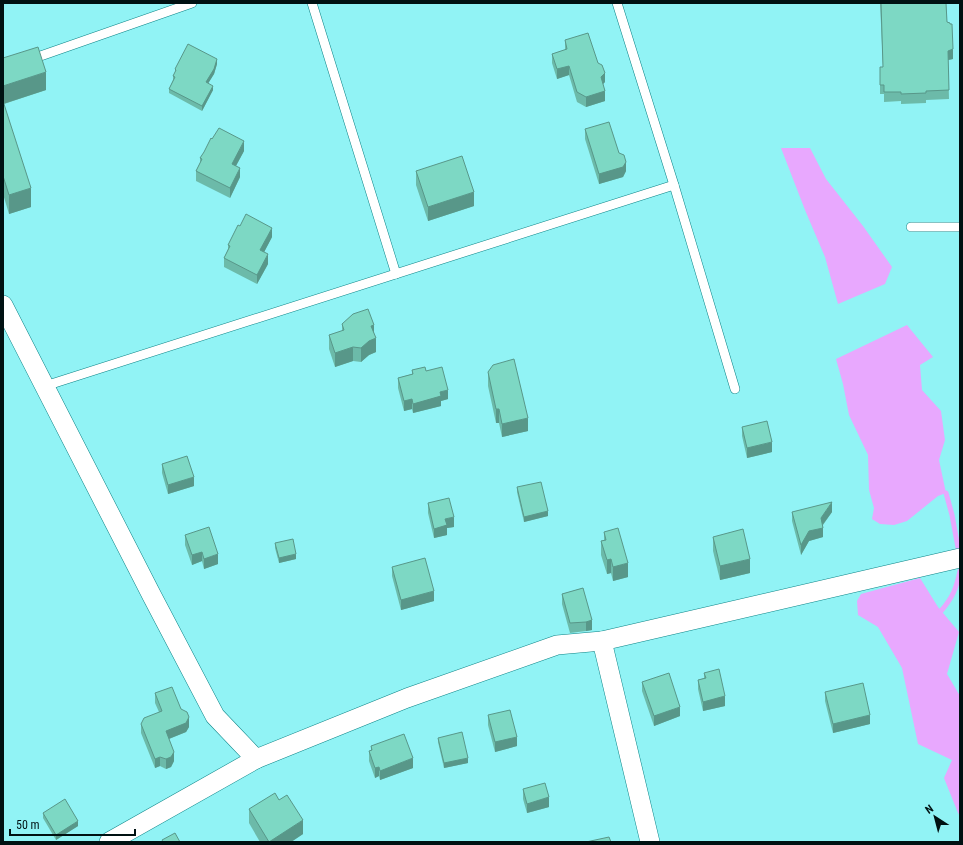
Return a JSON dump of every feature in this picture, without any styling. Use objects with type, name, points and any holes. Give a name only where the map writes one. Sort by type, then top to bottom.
[{"type":"street","points":[[3,305],[215,716],[256,759]]},
{"type":"street","points":[[109,842],[256,759],[407,698],[557,645],[602,641],[960,558]]},
{"type":"street","points":[[602,641],[650,842]]},
{"type":"lane","points":[[18,64],[192,3]]},
{"type":"lane","points":[[312,3],[396,274]]},
{"type":"lane","points":[[617,3],[674,185],[735,389]]},
{"type":"lane","points":[[45,386],[674,185]]},
{"type":"lane","points":[[911,227],[960,226]]},
{"type":"shaded area","points":[[781,148],[810,148],[826,179],[863,226],[892,267],[885,284],[838,304],[825,257]]},
{"type":"shaded area","points":[[907,325],[933,357],[920,365],[922,390],[941,411],[945,440],[939,460],[946,493],[938,496],[907,521],[894,525],[880,524],[872,519],[874,508],[869,490],[868,455],[849,415],[836,359]]},
{"type":"shaded area","points":[[920,578],[938,607],[959,632],[947,674],[960,696],[960,816],[944,778],[952,760],[918,744],[902,668],[878,627],[858,615],[857,601],[861,594]]},
{"type":"building","points":[[881,3],[946,3],[947,22],[952,24],[953,49],[948,51],[949,90],[901,94],[901,92],[884,92],[884,85],[880,85],[880,67],[883,67]]},
{"type":"building","points":[[588,33],[598,63],[602,65],[605,73],[601,77],[605,91],[586,97],[577,92],[569,66],[557,69],[552,54],[567,49],[565,40]]},
{"type":"building","points":[[188,44],[217,59],[214,69],[206,82],[213,86],[202,106],[169,89],[175,77],[173,76],[176,70],[175,69]]},
{"type":"building","points":[[38,47],[46,72],[3,86],[3,58]]},
{"type":"building","points":[[3,101],[31,188],[9,195],[3,176]]},
{"type":"building","points":[[609,122],[619,153],[624,155],[626,162],[623,167],[599,174],[585,129]]},
{"type":"building","points":[[219,128],[244,141],[232,164],[240,168],[230,188],[196,171],[202,159],[200,158],[211,138],[212,139]]},
{"type":"building","points":[[462,156],[474,192],[428,207],[416,171]]},
{"type":"building","points":[[246,214],[272,228],[260,250],[268,254],[257,275],[224,258],[230,246],[228,245],[238,225],[240,226]]},
{"type":"building","points":[[368,309],[374,325],[371,326],[376,338],[369,341],[361,348],[353,347],[335,353],[329,335],[344,330],[342,324],[353,314]]},
{"type":"building","points":[[514,359],[528,418],[502,424],[499,409],[496,409],[488,372],[493,365]]},
{"type":"building","points":[[425,367],[426,371],[442,367],[448,390],[440,392],[441,396],[413,404],[412,399],[404,401],[398,378],[413,374],[412,370]]},
{"type":"building","points":[[767,421],[772,442],[747,448],[742,427]]},
{"type":"building","points":[[187,456],[194,477],[168,485],[162,464]]},
{"type":"building","points":[[541,482],[548,511],[524,517],[517,487]]},
{"type":"building","points":[[449,498],[454,517],[445,519],[447,525],[434,529],[428,503]]},
{"type":"building","points":[[832,502],[821,518],[823,528],[809,531],[801,545],[792,512]]},
{"type":"building","points":[[209,527],[218,554],[204,559],[202,552],[192,555],[185,535]]},
{"type":"building","points":[[618,528],[628,563],[613,567],[611,559],[607,560],[601,541],[606,540],[604,532]]},
{"type":"building","points":[[743,529],[750,559],[720,566],[713,537]]},
{"type":"building","points":[[293,539],[296,554],[279,558],[275,543]]},
{"type":"building","points":[[425,558],[434,591],[401,600],[392,567]]},
{"type":"building","points":[[583,588],[592,620],[570,623],[562,594]]},
{"type":"building","points":[[719,669],[725,696],[703,702],[698,680],[706,678],[704,673]]},
{"type":"building","points":[[669,673],[680,707],[654,716],[642,682]]},
{"type":"building","points":[[863,683],[870,715],[833,724],[825,692]]},
{"type":"building","points":[[172,687],[181,709],[187,712],[189,717],[186,723],[166,731],[174,752],[171,757],[166,759],[160,757],[155,759],[141,724],[144,718],[162,711],[155,693]]},
{"type":"building","points":[[510,710],[517,737],[495,742],[488,715]]},
{"type":"building","points":[[462,732],[468,758],[444,763],[438,738]]},
{"type":"building","points":[[404,734],[413,758],[380,771],[379,767],[375,768],[369,751],[372,750],[371,746]]},
{"type":"building","points":[[545,783],[549,797],[527,804],[523,789]]},
{"type":"building","points":[[275,793],[279,800],[287,795],[303,820],[269,842],[249,809]]},
{"type":"building","points":[[65,799],[78,821],[56,835],[43,813]]},
{"type":"building","points":[[175,833],[180,842],[163,842],[162,840]]},
{"type":"building","points":[[609,837],[611,842],[586,842]]},
{"type":"waterway","points":[[946,493],[952,515],[959,553]]},
{"type":"waterway","points":[[941,611],[954,592],[960,571]]}]
